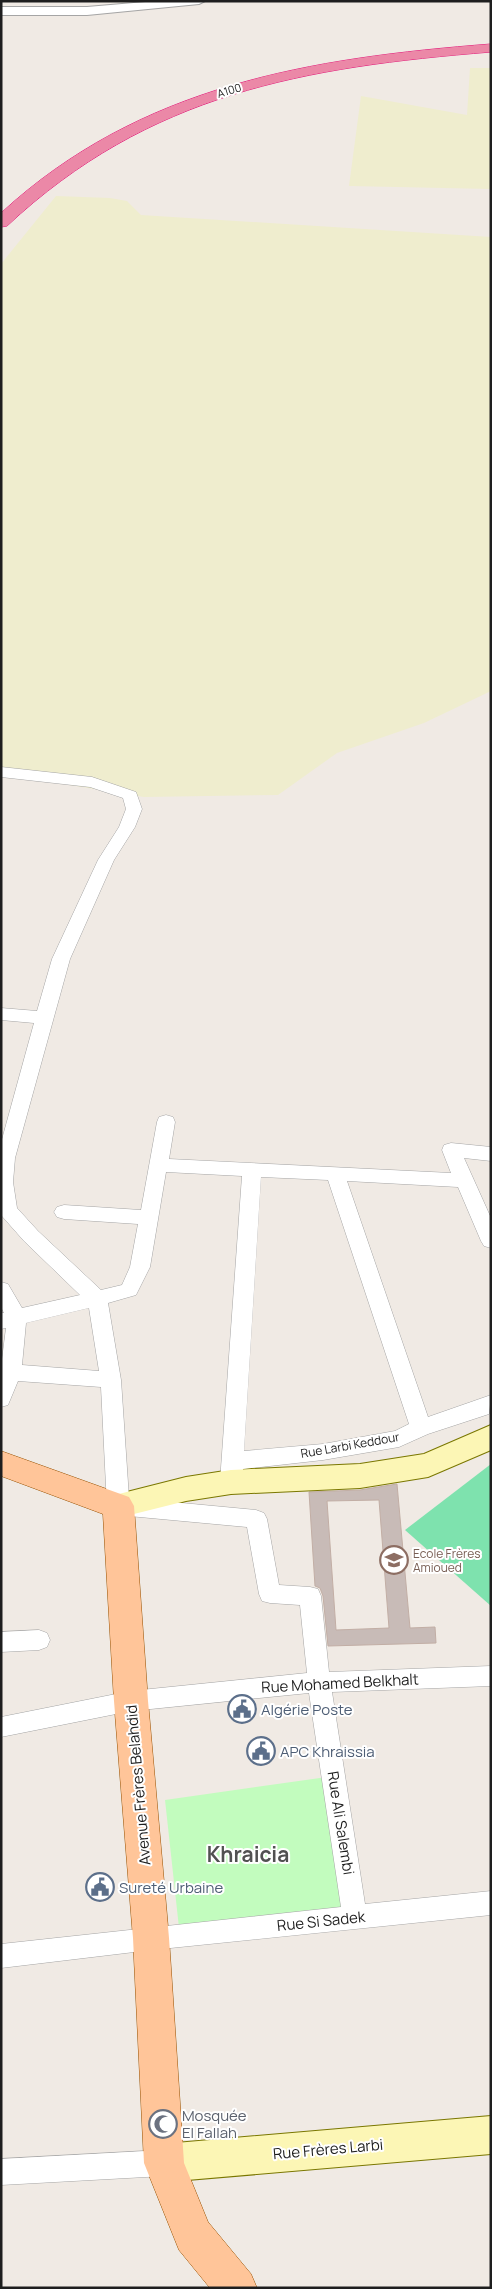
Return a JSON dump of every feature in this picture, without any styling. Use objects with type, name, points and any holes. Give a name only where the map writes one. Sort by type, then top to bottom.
[{"type":"highway","name":"A100","points":[[129,114],[213,83],[298,63],[378,50],[491,40]]},
{"type":"highway","name":"A100","points":[[1,222],[18,206],[79,161],[135,128],[168,112],[210,96],[260,80],[356,61],[409,54],[491,48]]},
{"type":"main road","points":[[1,1463],[118,1506],[186,1489],[232,1471],[360,1476],[428,1465],[491,1437]]},
{"type":"main road","name":"Avenue Frères Belahdid","points":[[118,1506],[131,1701],[152,1938],[164,2162],[193,2236],[237,2288]]},
{"type":"main road","name":"Rue Frères Larbi","points":[[164,2162],[491,2136]]},
{"type":"street","points":[[1,11],[87,11],[199,1]]},
{"type":"street","points":[[1,772],[92,782],[130,795],[134,809],[127,827],[106,860],[84,905],[62,959],[6,1158],[3,1182],[4,1209],[97,1299],[110,1380],[117,1458],[118,1506]]},
{"type":"street","points":[[1,1014],[44,1018]]},
{"type":"street","points":[[9,1319],[129,1290],[135,1281],[140,1267],[166,1122]]},
{"type":"street","points":[[491,1154],[451,1150],[491,1242]]},
{"type":"street","points":[[158,1165],[464,1180]]},
{"type":"street","points":[[232,1471],[252,1169]]},
{"type":"street","points":[[336,1173],[421,1428]]},
{"type":"street","points":[[64,1212],[148,1218]]},
{"type":"street","points":[[1,1289],[9,1319],[11,1372],[1,1399]]},
{"type":"street","points":[[11,1372],[110,1380]]},
{"type":"street","name":"Rue Larbi Keddour","points":[[232,1471],[323,1452],[399,1439],[421,1428],[482,1408],[491,1403]]},
{"type":"street","name":"Rue Ali Salembi","points":[[118,1506],[256,1519],[270,1594],[310,1596],[319,1682],[355,1917]]},
{"type":"street","points":[[1,1642],[39,1640]]},
{"type":"street","name":"Rue Mohamed Belkhalt","points":[[1,1727],[131,1701],[319,1682],[491,1676]]},
{"type":"street","name":"Rue Si Sadek","points":[[152,1938],[491,1903]]},
{"type":"street","points":[[1,1956],[152,1938]]},
{"type":"street","points":[[1,2172],[164,2162]]},
{"type":"shaded area","points":[[470,68],[491,68],[491,189],[349,186],[361,96],[467,115]]},
{"type":"shaded area","points":[[56,196],[110,198],[127,201],[141,215],[491,237],[491,691],[424,723],[337,753],[278,795],[144,797],[1,774],[1,264]]},
{"type":"green space","points":[[491,1464],[491,1606],[405,1530]]},
{"type":"green space","points":[[327,1777],[344,1911],[179,1928],[165,1800]]},
{"type":"building","name":"Ecole Frères Amioued","points":[[397,1484],[410,1628],[435,1627],[436,1643],[328,1646],[323,1596],[320,1588],[315,1586],[309,1492],[360,1490]],"holes":[[[379,1500],[389,1628],[336,1630],[327,1501]]]},
{"type":"place","name":"Ecole Frères Amioued","points":[[394,1560]]},
{"type":"place","name":"Algérie Poste","points":[[242,1709]]},
{"type":"place","name":"APC Khraissia","points":[[261,1751]]},
{"type":"place","name":"Sureté Urbaine","points":[[100,1887]]},
{"type":"place","name":"Mosquée El Fallah","points":[[163,2124]]},
{"type":"district","name":"Khraicia","points":[[248,1854]]}]
